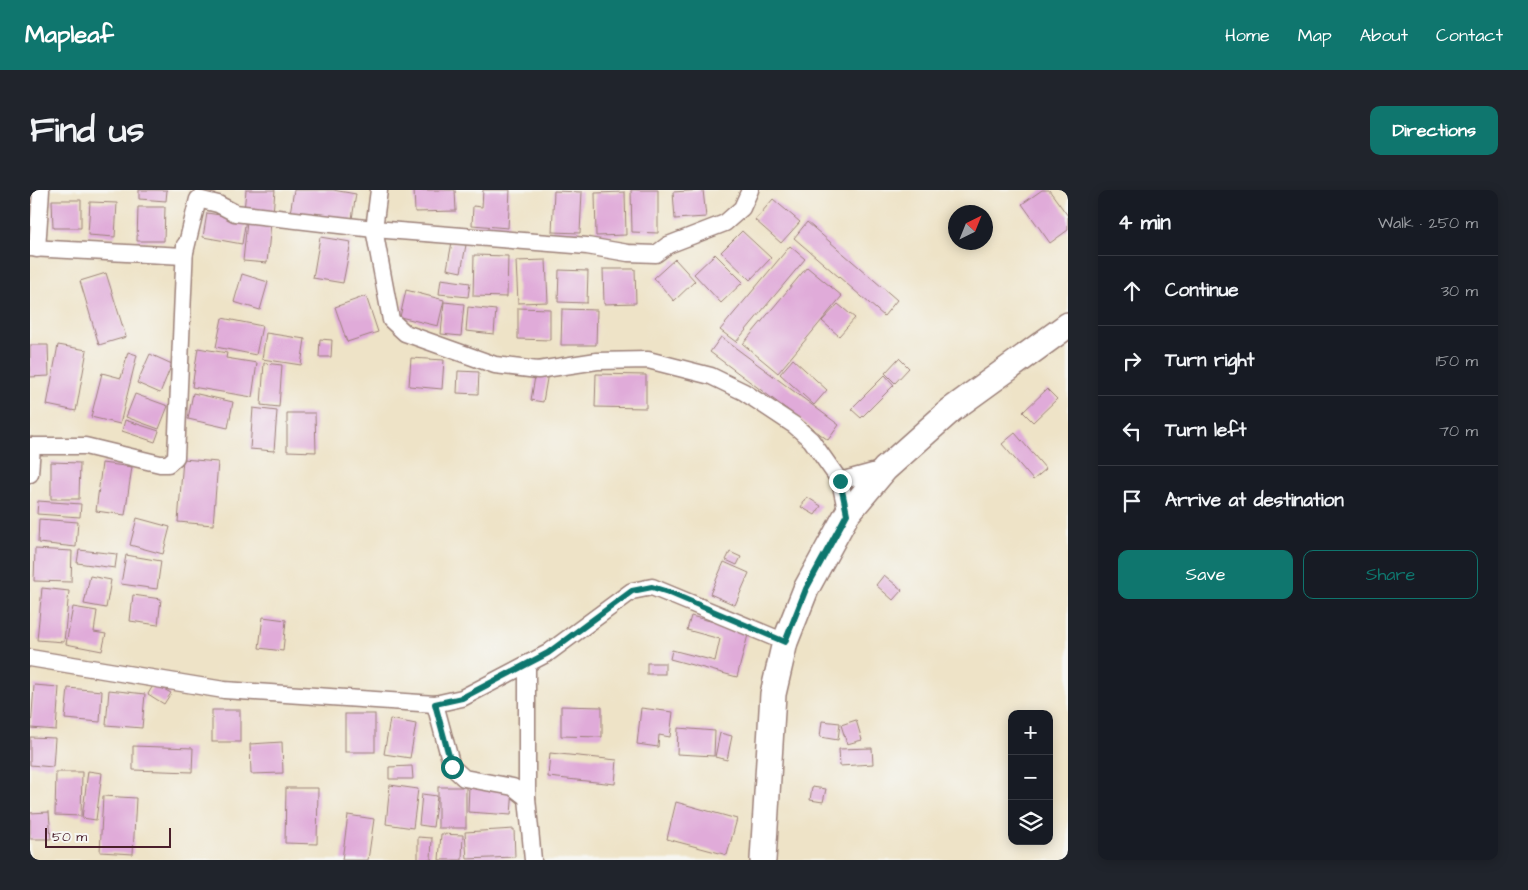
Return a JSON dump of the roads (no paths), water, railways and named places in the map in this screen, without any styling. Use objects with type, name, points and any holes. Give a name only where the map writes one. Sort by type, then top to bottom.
[{"type":"main road","points":[[763,860],[773,694],[785,642],[806,589],[847,514],[885,469],[950,410],[1068,325]]},
{"type":"street","points":[[41,190],[33,249],[184,256]]},
{"type":"street","points":[[30,474],[31,446],[85,446],[160,464],[168,464],[176,457],[184,256],[190,190]]},
{"type":"street","points":[[379,190],[374,229],[391,320],[405,333],[495,365],[538,370],[597,361],[648,360],[711,376],[744,392],[794,424],[811,440],[840,481],[847,514]]},
{"type":"street","points":[[184,256],[198,199],[218,204],[235,213],[374,229],[586,246],[628,253],[656,254],[668,245],[725,223],[742,208],[750,190]]},
{"type":"street","points":[[840,481],[885,469]]},
{"type":"street","points":[[30,658],[224,690],[435,704],[462,698],[548,653],[632,591],[652,587],[785,642]]},
{"type":"street","points":[[527,664],[527,798],[533,860]]},
{"type":"street","points":[[435,704],[452,767],[464,778],[513,787],[527,798]]}]
